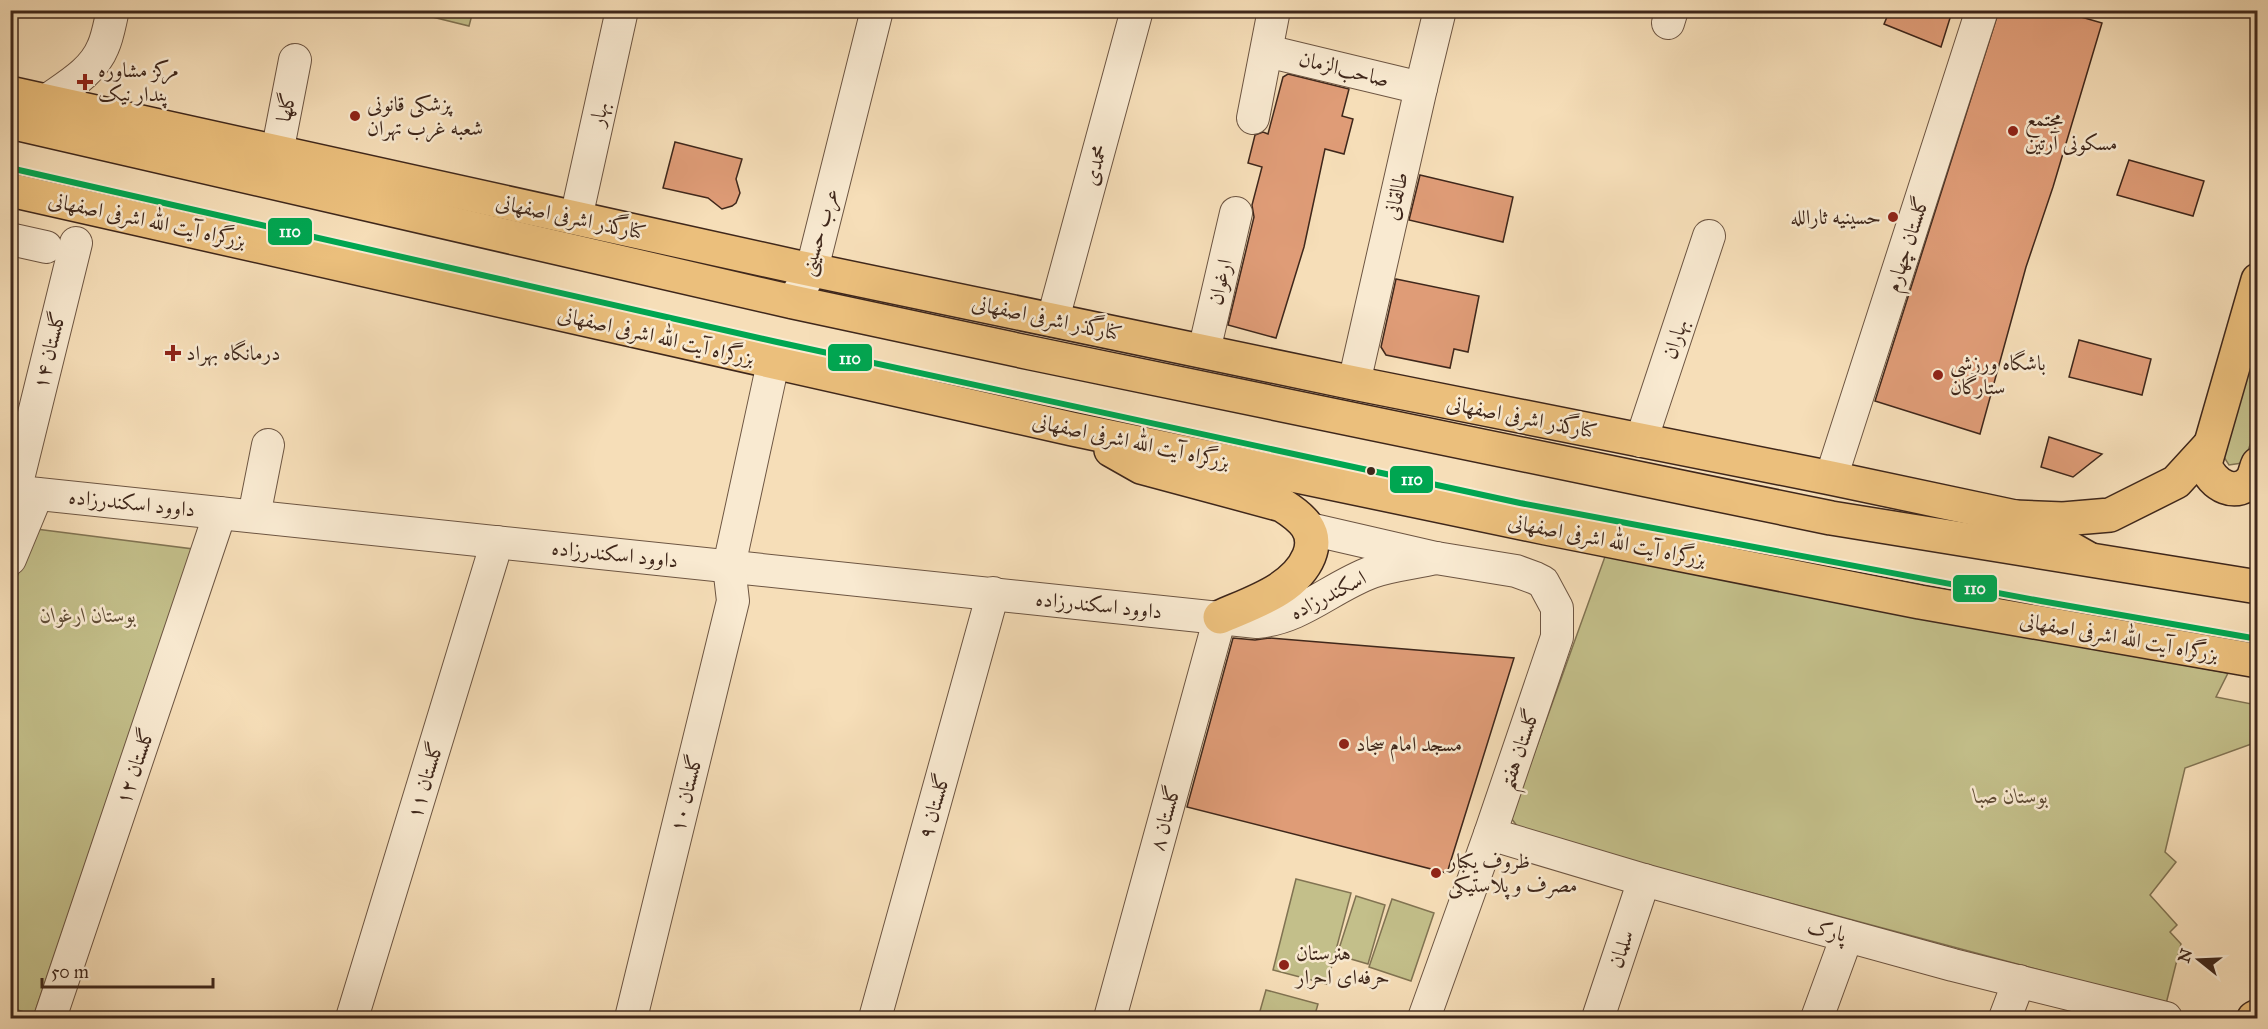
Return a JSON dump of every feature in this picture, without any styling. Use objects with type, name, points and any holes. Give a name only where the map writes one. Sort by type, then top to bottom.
[{"type":"main road","points":[[10,93],[46,101],[77,122]]},
{"type":"main road","points":[[10,122],[77,122],[793,302],[1031,353],[1831,518],[2258,587]]},
{"type":"main road","name":"کنارگذر اشرفی اصفهانی","points":[[77,122],[277,153],[802,268],[2015,517]]},
{"type":"main road","name":"بزرگراه آیت الله اشرفی اصفهانی","points":[[10,190],[281,249],[773,363],[1072,429],[1546,528],[1920,602],[2258,661]]},
{"type":"main road","points":[[2258,280],[2205,464],[2213,480],[2220,486],[2229,488],[2246,484],[2253,478],[2258,464]]},
{"type":"main road","points":[[1072,429],[1141,466],[1282,505],[1298,516],[1310,529],[1311,550],[1299,574],[1278,589],[1220,617]]},
{"type":"main road","points":[[2015,517],[2063,519],[2110,515],[2176,482],[2210,446]]},
{"type":"main road","points":[[2015,517],[2087,558]]},
{"type":"street","points":[[46,101],[81,77],[98,58],[104,45],[113,10]]},
{"type":"street","name":"بهار","points":[[576,218],[622,10]]},
{"type":"street","name":"عرب حسینی","points":[[802,268],[854,10]]},
{"type":"street","name":"عرب حسینی","points":[[793,302],[877,10]]},
{"type":"street","name":"محمدی","points":[[1053,319],[1137,10]]},
{"type":"street","points":[[1253,118],[1274,10]]},
{"type":"street","name":"طالقانی","points":[[1354,383],[1440,10]]},
{"type":"street","name":"گلستان چهارم","points":[[1831,478],[1982,10]]},
{"type":"street","name":"صاحب‌الزمان","points":[[1267,51],[1421,88]]},
{"type":"street","name":"گلها","points":[[277,153],[296,60]]},
{"type":"street","name":"ارغوان","points":[[1204,351],[1236,213]]},
{"type":"street","name":"بهاران","points":[[1641,441],[1709,236]]},
{"type":"street","name":"گلستان ۱۴","points":[[10,239],[61,245],[10,559]]},
{"type":"street","name":"گلستان ۱۰","points":[[631,1018],[733,601],[729,566],[773,363]]},
{"type":"street","points":[[254,516],[268,445]]},
{"type":"street","name":"داوود اسکندرزاده","points":[[21,492],[1220,617]]},
{"type":"street","name":"گلستان ۱۲","points":[[50,1018],[220,513]]},
{"type":"street","name":"گلستان هفتم","points":[[1310,529],[1436,558],[1516,572],[1535,578],[1543,582],[1557,608],[1557,637],[1424,1018]]},
{"type":"street","name":"گلستان ۱۱","points":[[352,1018],[497,542]]},
{"type":"street","name":"اسکندرزاده","points":[[1220,617],[1257,622],[1276,620],[1372,572],[1436,558]]},
{"type":"street","name":"گلستان ۹","points":[[875,1018],[993,594]]},
{"type":"street","name":"گلستان ٨","points":[[1110,1018],[1220,617]]},
{"type":"street","name":"پارک","points":[[1490,834],[1644,880],[1847,936],[2166,1018]]},
{"type":"street","name":"سلمان","points":[[1598,1018],[1644,880]]},
{"type":"street","points":[[1816,1018],[1847,936]]},
{"type":"street","points":[[2005,1018],[2019,981]]},
{"type":"green space","points":[[473,10],[469,26],[408,11]]},
{"type":"green space","points":[[2257,338],[2258,402],[2254,433],[2242,463],[2229,465],[2222,454]]},
{"type":"green space","name":"بوستان ارغوان","points":[[36,529],[193,549],[34,1015],[11,1008],[11,592]]},
{"type":"green space","name":"بوستان صبا","points":[[1607,551],[2004,632],[2228,673],[2216,697],[2257,705],[2257,742],[2185,768],[2165,852],[2176,862],[2150,895],[2177,925],[2170,932],[2181,944],[2166,1004],[1521,831],[1511,818]]},
{"type":"green space","points":[[1296,879],[1351,893],[1327,984],[1273,970]]},
{"type":"green space","points":[[1356,896],[1385,905],[1368,964],[1337,955]]},
{"type":"green space","points":[[1392,899],[1434,913],[1411,981],[1369,967]]},
{"type":"green space","points":[[1266,990],[1318,1004],[1314,1018],[1258,1018]]},
{"type":"building","points":[[1890,10],[1941,10],[1951,15],[1941,47],[1884,24]]},
{"type":"building","points":[[1999,10],[2057,10],[2102,23],[2053,187],[2026,267],[1980,434],[1875,401]]},
{"type":"building","points":[[1288,74],[1349,89],[1342,116],[1353,119],[1344,154],[1325,149],[1304,247],[1276,338],[1228,325],[1254,217],[1252,205],[1262,167],[1248,163],[1255,135],[1263,132],[1268,134],[1283,77]]},
{"type":"building","points":[[675,142],[742,159],[736,179],[740,193],[736,203],[722,209],[708,198],[663,188]]},
{"type":"building","points":[[2129,160],[2204,181],[2193,216],[2117,195]]},
{"type":"building","points":[[1420,175],[1513,197],[1503,242],[1409,220]]},
{"type":"building","points":[[1396,279],[1479,296],[1468,352],[1454,349],[1450,368],[1386,355],[1381,347]]},
{"type":"building","points":[[2079,340],[2151,359],[2142,395],[2069,377]]},
{"type":"building","points":[[2049,437],[2102,454],[2073,477],[2041,467]]},
{"type":"building","name":"مسجد امام سجاد","points":[[1233,638],[1255,640],[1269,638],[1514,658],[1447,873],[1187,807]]},
{"type":"transit line","name":"110","points":[[10,168],[777,342],[1520,503],[2041,601],[2258,639]]},
{"type":"place","name":"مرکز مشاوره پندار نیک","points":[[85,82]]},
{"type":"place","name":"پزشکی قانونی شعبه غرب تهران","points":[[355,116]]},
{"type":"place","name":"مجتمع مسکونی آرتین","points":[[2013,131]]},
{"type":"place","name":"حسینیه ثارالله","points":[[1893,217]]},
{"type":"place","name":"درمانگاه بهراد","points":[[173,353]]},
{"type":"place","name":"باشگاه ورزشی ستارگان","points":[[1938,375]]},
{"type":"place","name":"مسجد امام سجاد","points":[[1344,744]]},
{"type":"place","name":"ظروف یکبار مصرف و پلاستیکی","points":[[1436,873]]},
{"type":"place","name":"هنرستان حرفه‌ای احرار","points":[[1284,965]]}]
